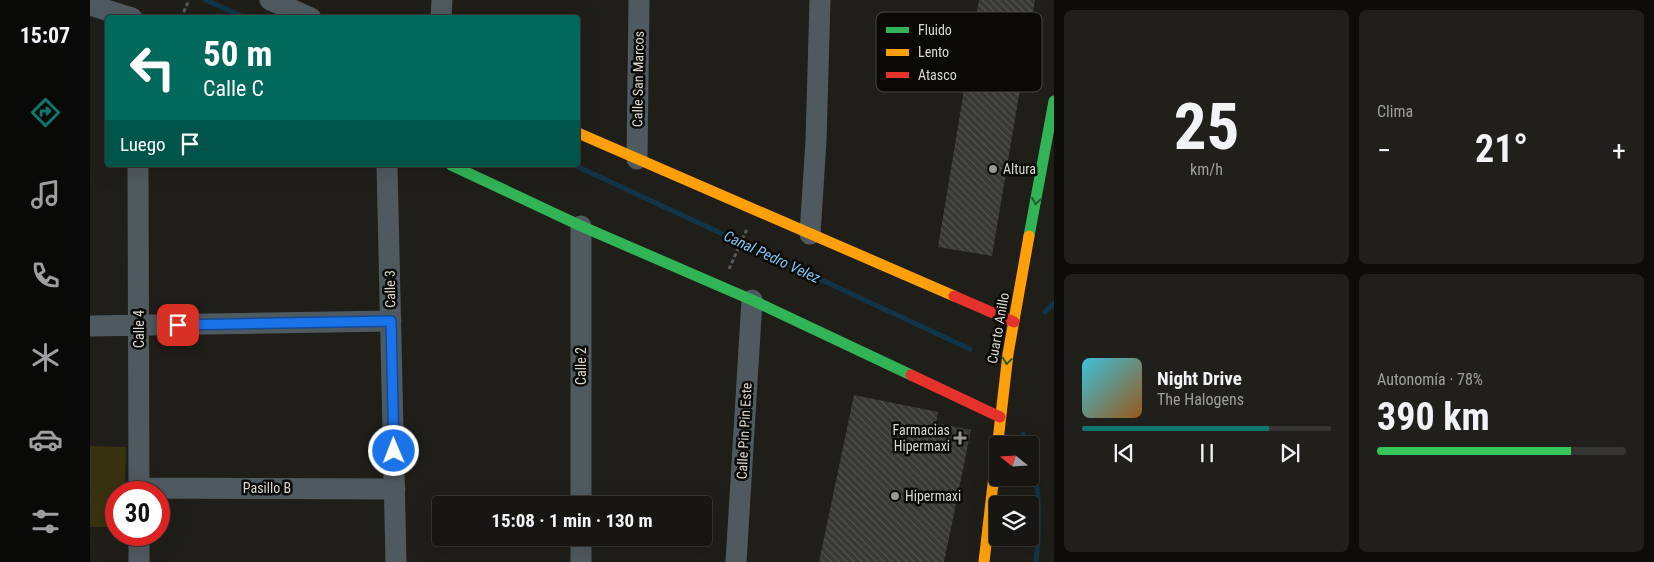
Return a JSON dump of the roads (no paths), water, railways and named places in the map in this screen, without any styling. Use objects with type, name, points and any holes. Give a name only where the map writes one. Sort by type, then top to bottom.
[{"type":"main road","name":"Cuarto Anillo","points":[[984,562],[1008,354],[1054,101]]},
{"type":"main road","points":[[580,134],[1014,322]]},
{"type":"main road","points":[[455,167],[581,226],[752,300],[1000,417]]},
{"type":"street","points":[[270,0],[304,15]]},
{"type":"street","points":[[441,15],[442,0]]},
{"type":"street","name":"Calle San Marcos","points":[[637,159],[639,0]]},
{"type":"street","points":[[810,234],[816,141],[820,0]]},
{"type":"street","points":[[90,5],[122,15]]},
{"type":"street","name":"Calle 4","points":[[138,167],[139,481]]},
{"type":"street","name":"Calle 3","points":[[387,167],[396,562]]},
{"type":"street","name":"Calle 2","points":[[581,226],[581,496]]},
{"type":"street","name":"Calle Pin Pin Este","points":[[736,562],[752,300]]},
{"type":"street","points":[[90,326],[391,321]]},
{"type":"street","name":"Pasillo B","points":[[170,490],[395,489]]},
{"type":"street","points":[[139,546],[139,562]]},
{"type":"street","points":[[580,546],[580,562]]},
{"type":"waterway","name":"Canal Pedro Velez","points":[[206,0],[239,15]]},
{"type":"waterway","name":"Canal Pedro Velez","points":[[578,167],[970,349]]},
{"type":"waterway","points":[[1045,312],[1054,303]]},
{"type":"waterway","points":[[1036,562],[1039,508],[1037,486]]},
{"type":"place","name":"Altura","points":[[993,169]]},
{"type":"place","name":"Farmacias Hipermaxi","points":[[960,438]]},
{"type":"place","name":"Hipermaxi","points":[[895,496]]}]
